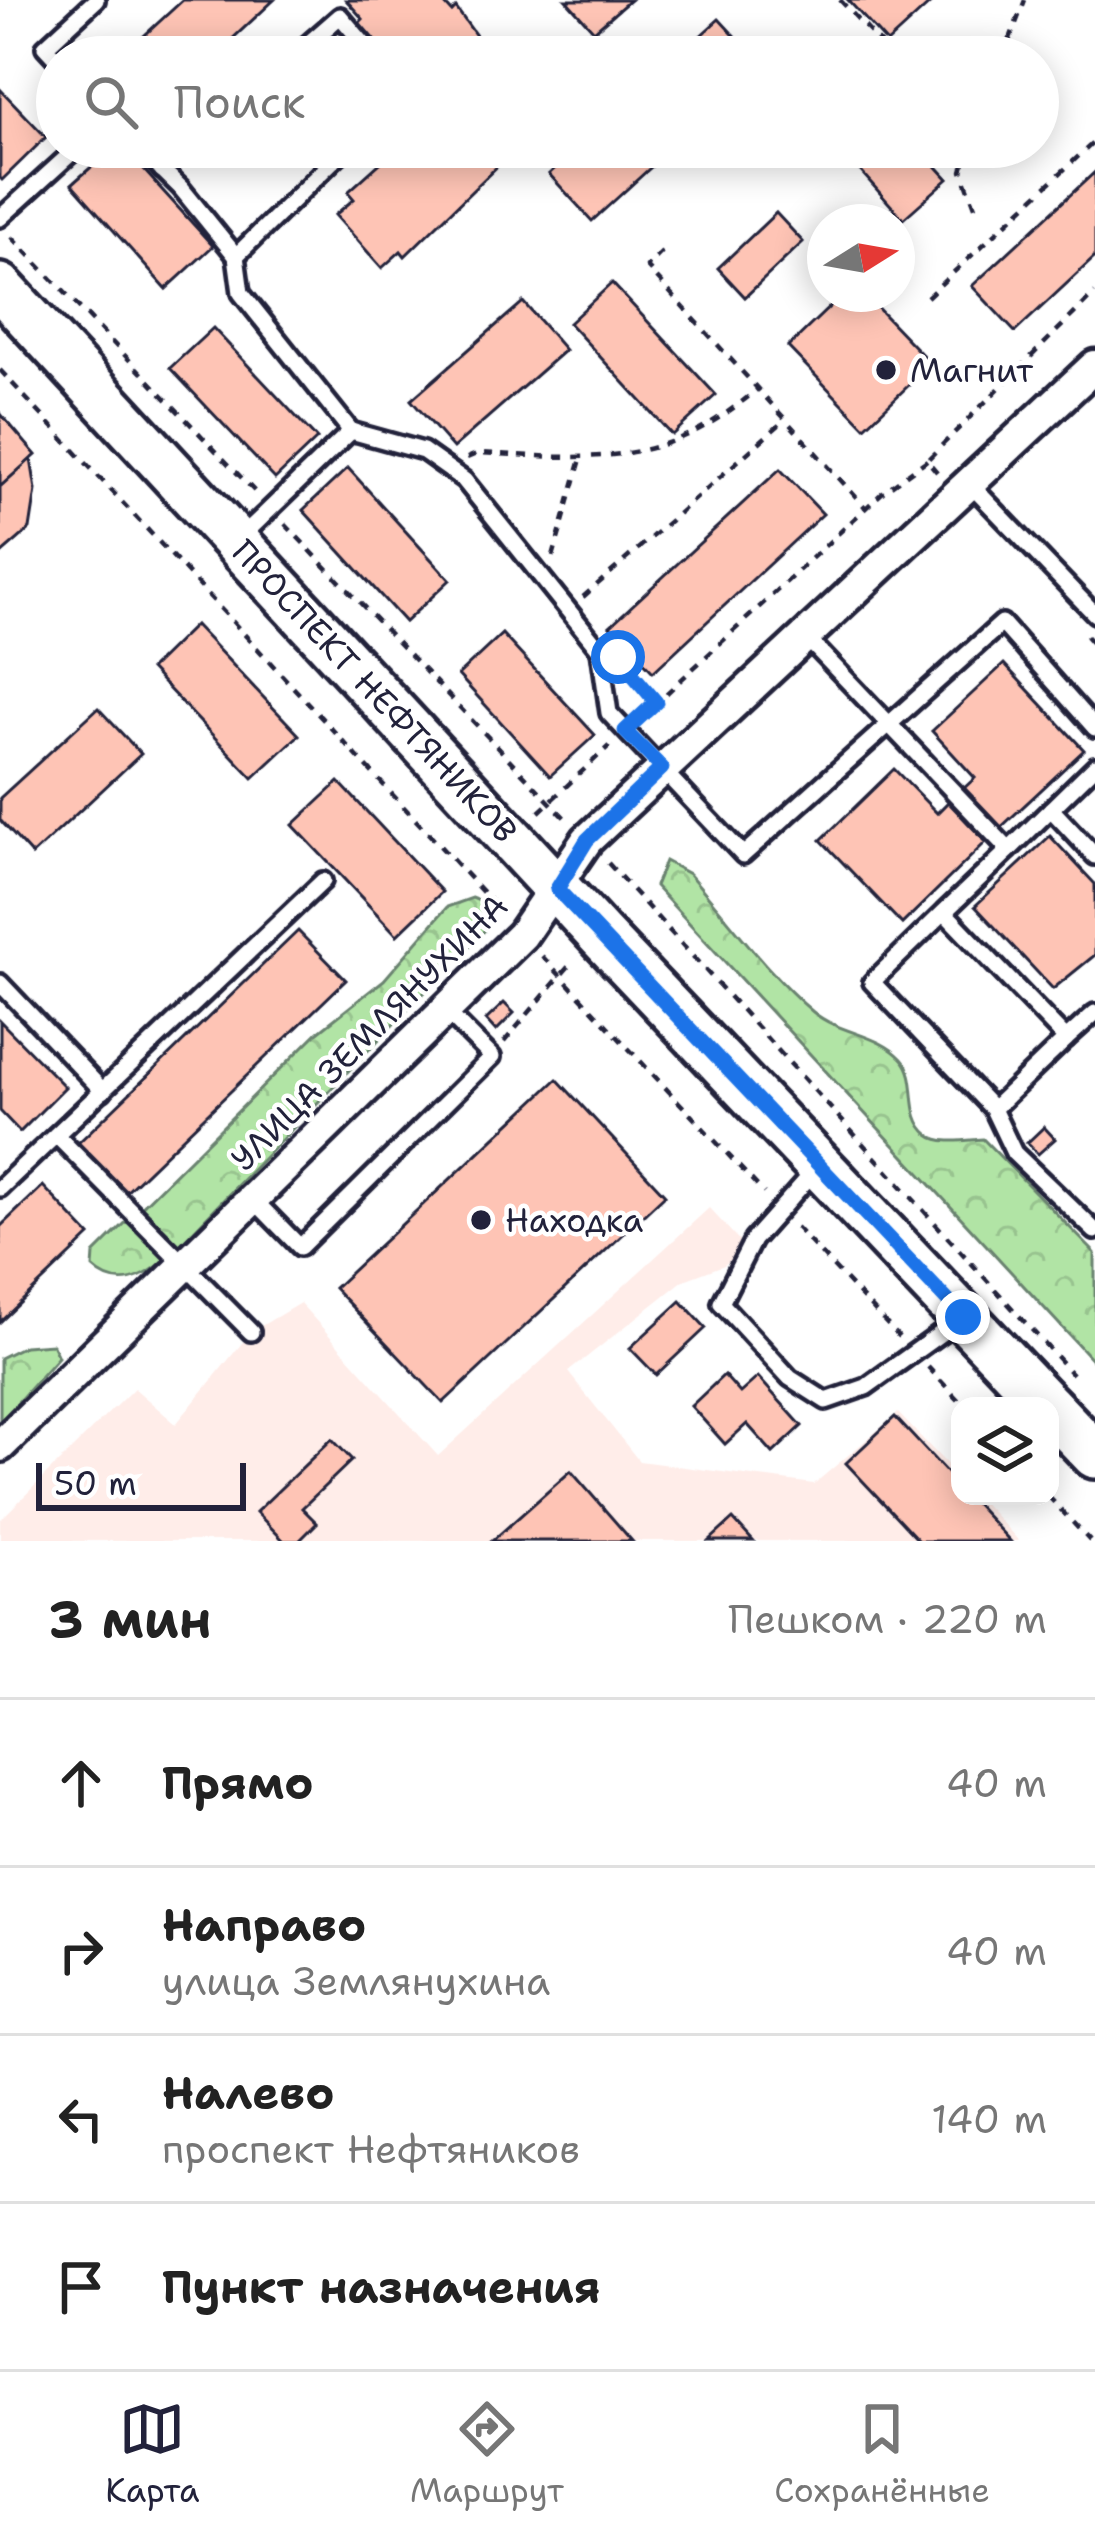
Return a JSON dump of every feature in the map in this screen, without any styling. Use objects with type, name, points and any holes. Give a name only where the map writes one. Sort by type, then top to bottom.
[{"type":"main road","name":"ПРОСПЕКТ НЕФТЯНИКОВ","points":[[0,287],[819,1166],[963,1317],[1057,1397]]},
{"type":"main road","name":"ПРОСПЕКТ НЕФТЯНИКОВ","points":[[1059,1399],[1095,1455]]},
{"type":"street","name":"УЛИЦА ЗЕМЛЯНУХИНА","points":[[0,1446],[522,935],[587,840],[1095,366]]},
{"type":"lane","points":[[57,36],[96,0]]},
{"type":"lane","points":[[317,36],[340,16],[357,36]]},
{"type":"lane","points":[[0,221],[56,168]]},
{"type":"lane","points":[[165,168],[236,256],[242,293],[352,431],[423,451],[448,465],[599,650],[609,712],[743,855],[1002,623],[1095,728]]},
{"type":"lane","points":[[236,256],[326,168]]},
{"type":"lane","points":[[236,543],[269,506],[352,431]]},
{"type":"lane","points":[[963,489],[1095,614]]},
{"type":"lane","points":[[805,636],[1009,850]]},
{"type":"lane","points":[[1095,766],[872,982],[993,1108],[1014,1153],[1095,1231]]},
{"type":"lane","points":[[1052,808],[1095,856]]},
{"type":"lane","points":[[0,1188],[323,881]]},
{"type":"lane","points":[[944,912],[1066,1039]]},
{"type":"lane","points":[[0,983],[103,1091]]},
{"type":"lane","points":[[253,1199],[300,1247],[492,1058],[445,1010]]},
{"type":"lane","points":[[993,1108],[1095,1013]]},
{"type":"lane","points":[[56,1135],[251,1332]]},
{"type":"lane","points":[[819,1166],[752,1240],[721,1303],[790,1378],[826,1401],[866,1387],[963,1317]]},
{"type":"path","points":[[840,0],[873,36]]},
{"type":"path","points":[[1011,36],[1025,0]]},
{"type":"path","points":[[926,298],[1095,141]]},
{"type":"path","points":[[963,168],[977,212]]},
{"type":"path","points":[[0,221],[640,898],[1057,1397]]},
{"type":"path","points":[[662,252],[647,267],[866,508]]},
{"type":"path","points":[[466,874],[512,837],[866,508],[927,460],[1095,293]]},
{"type":"path","points":[[0,370],[956,1397]]},
{"type":"path","points":[[448,465],[479,453],[581,459],[657,449],[697,434],[759,388]]},
{"type":"path","points":[[569,609],[786,419]]},
{"type":"path","points":[[545,584],[581,459]]},
{"type":"path","points":[[927,460],[963,489]]},
{"type":"path","points":[[599,650],[618,657],[656,702]]},
{"type":"path","points":[[492,1058],[559,974],[640,898]]},
{"type":"path","points":[[1056,1505],[1090,1541]]},
{"type":"shaded area","points":[[709,1208],[746,1248],[724,1265],[684,1280],[568,1372],[639,1461],[814,1484],[898,1413],[951,1469],[951,1505],[985,1505],[1019,1541],[0,1541],[0,1520],[134,1388],[176,1424],[251,1332],[300,1303],[438,1456]]},
{"type":"green space","points":[[665,861],[689,874],[764,963],[813,1012],[882,1044],[902,1059],[911,1077],[917,1118],[929,1135],[947,1141],[983,1139],[1095,1253],[1095,1363],[655,886]]},
{"type":"green space","points":[[472,898],[485,903],[484,931],[166,1259],[130,1280],[111,1279],[93,1268],[94,1254],[318,1032],[384,980],[447,907]]},
{"type":"green space","points":[[52,1344],[58,1357],[0,1422],[0,1358],[24,1346]]},
{"type":"building","points":[[183,0],[274,0],[235,36],[144,36]]},
{"type":"building","points":[[346,0],[441,0],[452,12],[456,8],[476,36],[365,36],[356,26],[363,19]]},
{"type":"building","points":[[566,0],[630,0],[594,31]]},
{"type":"building","points":[[848,0],[934,0],[895,36],[881,36]]},
{"type":"building","points":[[719,19],[735,36],[700,36]]},
{"type":"building","points":[[0,89],[36,127],[36,147],[0,178]]},
{"type":"building","points":[[90,168],[142,168],[213,246],[166,289],[72,184]]},
{"type":"building","points":[[375,168],[495,168],[405,256],[401,251],[382,268],[335,215],[354,199],[348,192]]},
{"type":"building","points":[[555,168],[650,168],[592,221],[549,174]]},
{"type":"building","points":[[858,168],[938,168],[948,179],[915,208],[915,204],[890,204]]},
{"type":"building","points":[[1095,172],[1095,257],[1015,332],[972,286]]},
{"type":"building","points":[[776,213],[803,242],[745,297],[718,268]]},
{"type":"building","points":[[612,283],[716,395],[672,435],[569,323]]},
{"type":"building","points":[[523,302],[565,350],[453,448],[411,400]]},
{"type":"building","points":[[824,312],[881,312],[931,364],[865,427],[788,347]]},
{"type":"building","points":[[213,328],[317,439],[275,479],[170,368]]},
{"type":"building","points":[[0,413],[36,455],[0,487]]},
{"type":"building","points":[[31,459],[36,490],[30,529],[0,555],[0,487]]},
{"type":"building","points":[[348,468],[450,580],[405,622],[303,510]]},
{"type":"building","points":[[780,469],[823,514],[653,672],[610,626]]},
{"type":"building","points":[[195,625],[299,735],[253,778],[150,669]]},
{"type":"building","points":[[502,634],[595,735],[550,776],[458,675]]},
{"type":"building","points":[[1004,664],[1084,750],[998,830],[962,790],[975,778],[932,731]]},
{"type":"building","points":[[98,708],[141,754],[32,855],[0,820],[0,798]]},
{"type":"building","points":[[894,769],[937,813],[948,802],[986,842],[902,924],[821,840]]},
{"type":"building","points":[[339,782],[442,892],[397,935],[293,825]]},
{"type":"building","points":[[1050,836],[1095,884],[1095,955],[1053,989],[975,906]]},
{"type":"building","points":[[298,931],[346,980],[122,1196],[75,1146]]},
{"type":"building","points":[[504,1003],[514,1013],[496,1031],[486,1020]]},
{"type":"building","points":[[0,1021],[65,1087],[20,1132],[0,1111]]},
{"type":"building","points":[[557,1079],[665,1195],[443,1403],[334,1288]]},
{"type":"building","points":[[1044,1127],[1055,1139],[1038,1154],[1027,1143]]},
{"type":"building","points":[[43,1186],[90,1236],[0,1322],[0,1227]]},
{"type":"building","points":[[681,1301],[706,1328],[656,1375],[630,1348]]},
{"type":"building","points":[[724,1375],[740,1393],[758,1377],[802,1426],[773,1453],[747,1424],[725,1444],[691,1406]]},
{"type":"building","points":[[895,1417],[951,1477],[951,1505],[976,1505],[1010,1541],[919,1541],[846,1463]]},
{"type":"building","points":[[332,1439],[352,1460],[302,1508],[317,1523],[299,1541],[284,1541],[256,1512]]},
{"type":"building","points":[[571,1471],[632,1541],[492,1541]]},
{"type":"building","points":[[733,1519],[753,1541],[709,1541]]},
{"type":"place","name":"Магнит","points":[[886,370]]},
{"type":"place","name":"Находка","points":[[481,1220]]},
{"type":"route","points":[[618,657],[656,702],[625,731],[662,768],[587,840],[557,889],[963,1317]]}]
